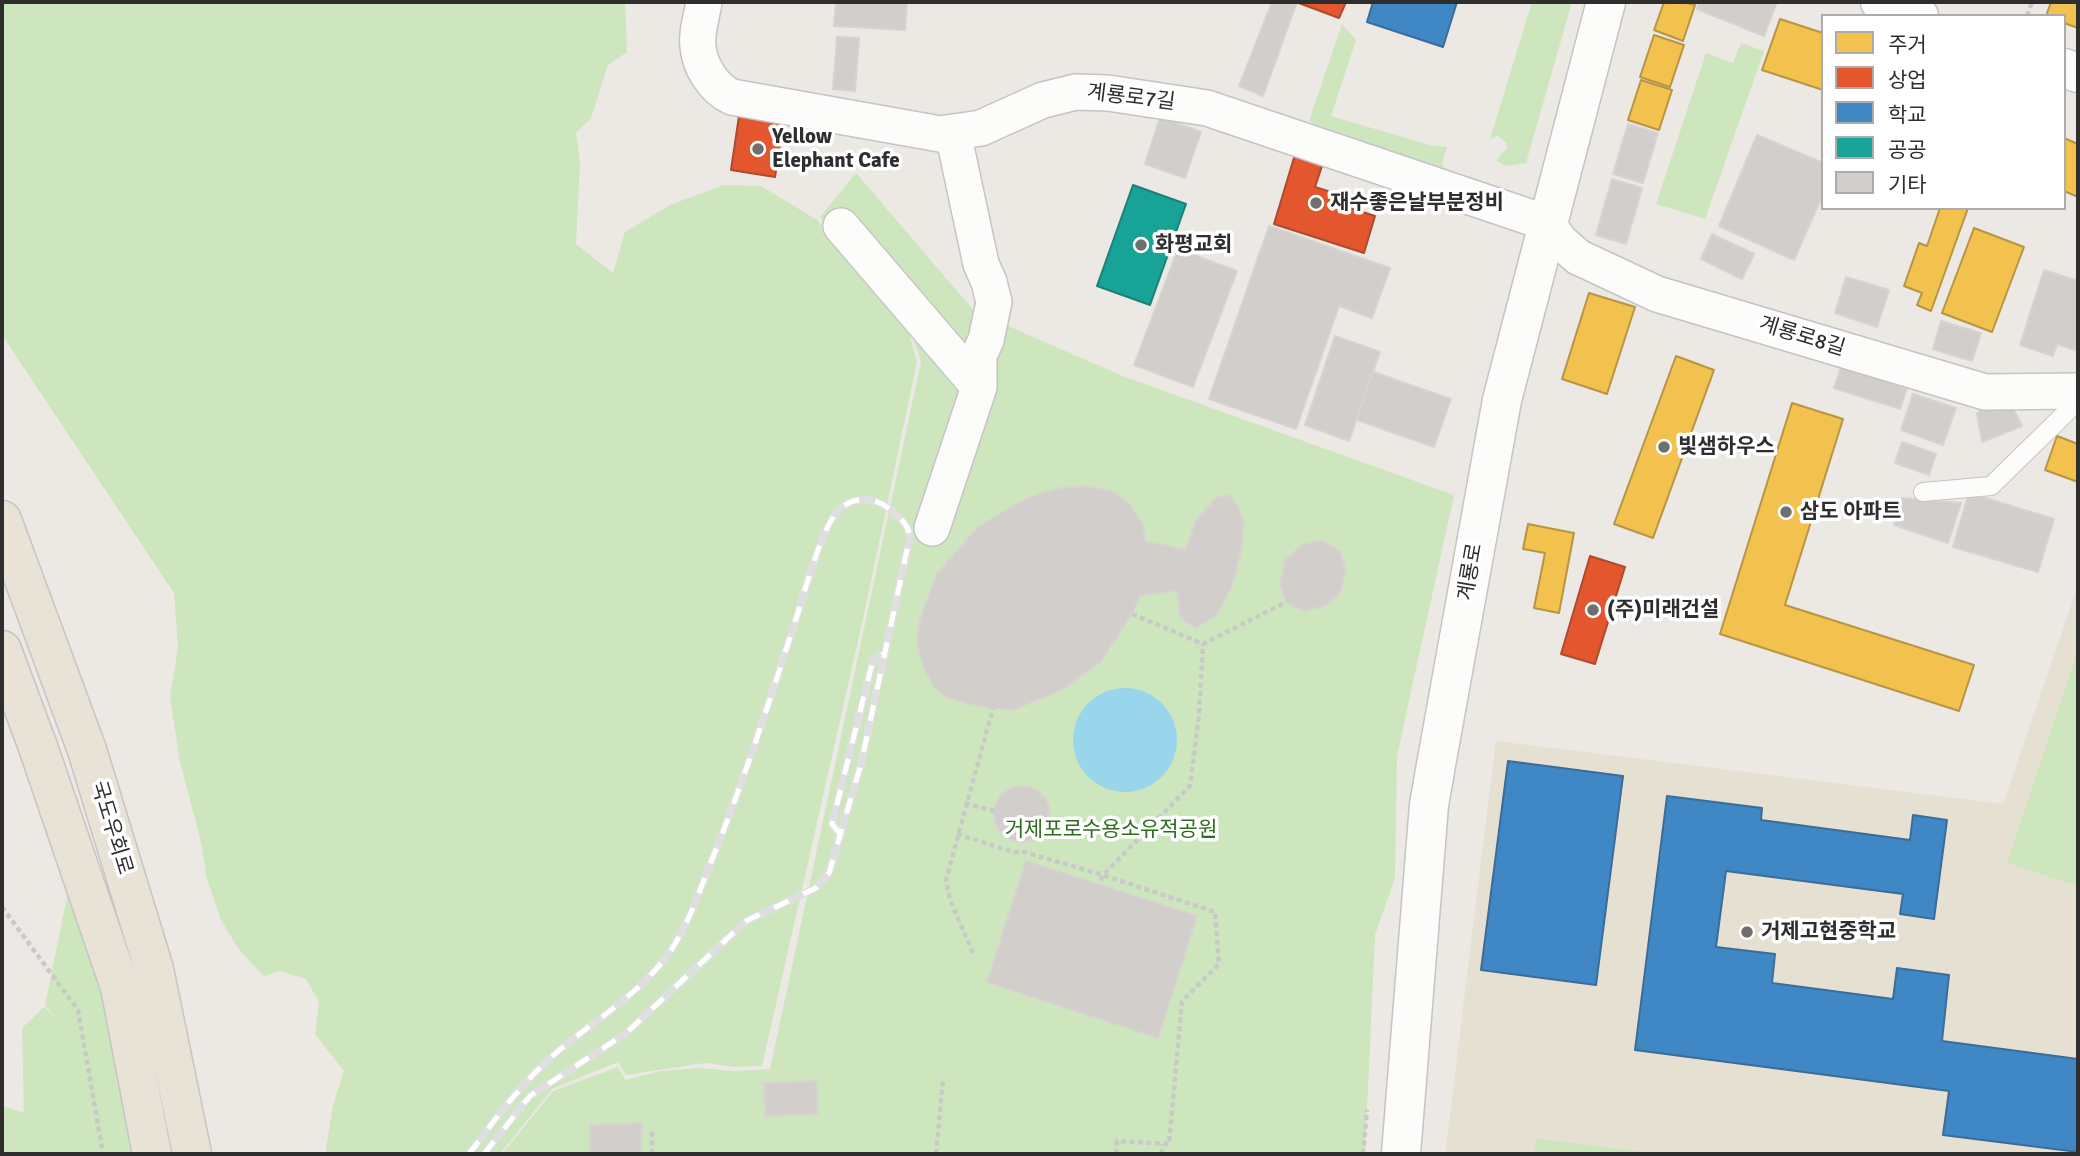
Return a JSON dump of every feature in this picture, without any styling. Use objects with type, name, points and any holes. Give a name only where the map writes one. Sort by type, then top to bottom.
[{"type":"highway","name":"국도우회로","points":[[2,520],[87,750],[150,956],[192,1150]]},
{"type":"highway","name":"국도우회로","points":[[2,650],[120,987],[152,1153]]},
{"type":"street","name":"계룡로7길","points":[[704,2],[697,45],[699,56],[715,86],[732,97],[926,132],[953,133],[981,128],[1043,100],[1076,92],[1108,93],[1207,108],[1547,223]]},
{"type":"street","name":"계룡로","points":[[1401,1154],[1429,805],[1502,400],[1606,2]]},
{"type":"street","points":[[1880,2],[1913,14]]},
{"type":"street","points":[[932,528],[979,387],[979,355],[986,340],[994,302],[981,264],[953,133]]},
{"type":"street","name":"계룡로8길","points":[[1547,223],[1560,241],[1578,257],[1657,294],[1985,392],[2078,391]]},
{"type":"street","points":[[841,226],[979,387]]},
{"type":"lane","points":[[1923,492],[1991,486],[2078,401]]},
{"type":"path","points":[[1132,614],[1203,644],[1286,603]]},
{"type":"path","points":[[1099,884],[1103,875],[1189,786],[1199,715],[1203,644]]},
{"type":"path","points":[[973,953],[950,900],[946,880],[993,708]]},
{"type":"path","points":[[965,803],[993,811]]},
{"type":"path","points":[[957,834],[1103,875],[1215,912],[1219,964],[1182,1001],[1169,1144],[1116,1141],[1116,1154]]},
{"type":"path","points":[[2,907],[78,1010],[103,1154]]},
{"type":"path","points":[[936,1154],[943,1080]]},
{"type":"path","points":[[652,1130],[652,1154]]},
{"type":"path","points":[[1162,1144],[1162,1154]]},
{"type":"shaded area","name":"거제고현중학교","points":[[2078,585],[2078,1154],[1663,1154],[1536,1138],[1534,1154],[1445,1154],[1496,741],[2003,804]]},
{"type":"green space","points":[[2,2],[625,2],[627,52],[608,65],[591,118],[576,133],[580,162],[576,244],[613,273],[625,232],[670,205],[723,185],[761,186],[817,220],[883,291],[907,325],[917,362],[863,619],[762,1066],[735,1067],[705,1063],[626,1075],[618,1062],[552,1089],[500,1154],[325,1154],[333,1105],[344,1071],[315,1034],[319,1002],[306,979],[280,971],[264,976],[240,951],[221,920],[207,879],[200,838],[180,762],[170,698],[178,648],[174,593],[2,335]]},
{"type":"green space","points":[[1532,2],[1572,2],[1526,163],[1506,166],[1497,161],[1507,148],[1507,143],[1498,136],[1490,139]]},
{"type":"green space","points":[[1342,24],[1356,40],[1331,116],[1433,146],[1447,147],[1442,163],[1445,170],[1439,172],[1328,132],[1309,121]]},
{"type":"green space","points":[[1741,43],[1764,51],[1705,219],[1656,204],[1706,53],[1733,63]]},
{"type":"green space","name":"거제포로수용소유적공원","points":[[856,173],[974,311],[1125,377],[1454,495],[1397,756],[1395,878],[1375,935],[1365,1154],[502,1154],[553,1091],[618,1067],[625,1080],[661,1071],[700,1068],[734,1071],[770,1069],[921,362],[909,324],[853,251],[820,217]]},
{"type":"green space","points":[[2078,649],[2078,886],[2007,863]]},
{"type":"green space","points":[[71,877],[111,1003],[131,1154],[2,1154],[2,1106],[24,1113],[22,1028],[44,1007],[58,1019],[45,1006]]},
{"type":"green space","points":[[1536,1138],[1662,1154],[1534,1154]]},
{"type":"water","points":[[1125,688],[1145,692],[1162,703],[1173,720],[1177,740],[1173,760],[1162,777],[1145,788],[1125,792],[1105,788],[1088,777],[1077,760],[1073,740],[1077,720],[1088,703],[1105,692]]},
{"type":"building: 주거","points":[[1664,2],[1695,5],[1683,41],[1654,30]]},
{"type":"building: 주거","points":[[2051,2],[2078,2],[2078,28],[2066,24],[2066,14],[2047,14]]},
{"type":"building: 주거","points":[[1780,19],[1821,32],[1821,89],[1762,70]]},
{"type":"building: 주거","points":[[1654,35],[1684,45],[1670,87],[1640,77]]},
{"type":"building: 주거","points":[[1641,80],[1672,90],[1659,130],[1628,120]]},
{"type":"building: 주거","points":[[2066,139],[2078,144],[2078,197],[2066,192]]},
{"type":"building: 주거","points":[[1939,210],[1967,210],[1931,311],[1917,305],[1922,293],[1904,286],[1919,243],[1927,246]]},
{"type":"building: 주거","points":[[1974,228],[2024,247],[1992,332],[1942,313]]},
{"type":"building: 주거","points":[[1589,293],[1635,307],[1607,394],[1562,379]]},
{"type":"building: 주거","name":"빛샘하우스","points":[[1676,356],[1714,370],[1653,538],[1614,524]]},
{"type":"building: 주거","name":"삼도 아파트","points":[[1792,403],[1843,419],[1785,605],[1974,665],[1959,711],[1720,634]]},
{"type":"building: 주거","points":[[2057,436],[2078,444],[2078,482],[2045,470]]},
{"type":"building: 주거","points":[[1528,524],[1574,533],[1559,613],[1534,608],[1545,553],[1523,549]]},
{"type":"building: 상업","points":[[1296,2],[1346,2],[1339,18]]},
{"type":"building: 상업","points":[[739,116],[783,123],[775,177],[731,170]]},
{"type":"building: 상업","name":"재수좋은날부분정비","points":[[1296,151],[1324,160],[1315,187],[1353,199],[1350,208],[1375,216],[1364,253],[1274,224]]},
{"type":"building: 상업","name":"(주)미래건설","points":[[1590,556],[1625,567],[1595,664],[1561,654]]},
{"type":"building: 학교","points":[[1373,2],[1457,2],[1443,47],[1367,22]]},
{"type":"building: 학교","points":[[1508,761],[1623,776],[1596,985],[1481,970]]},
{"type":"building: 학교","points":[[1667,796],[1762,808],[1761,820],[1910,840],[1913,815],[1947,820],[1934,919],[1900,914],[1903,894],[1726,871],[1716,947],[1775,954],[1772,983],[1893,999],[1897,968],[1949,975],[1942,1041],[2078,1059],[2078,1152],[1943,1135],[1949,1091],[1635,1050]]},
{"type":"building: 공공","name":"화평교회","points":[[1133,185],[1186,204],[1150,305],[1097,286]]},
{"type":"building: 기타","points":[[836,2],[907,2],[905,30],[834,26]]},
{"type":"building: 기타","points":[[1272,2],[1297,2],[1263,96],[1239,86]]},
{"type":"building: 기타","points":[[1699,2],[1777,2],[1764,36],[1697,9]]},
{"type":"building: 기타","points":[[837,37],[859,38],[855,91],[833,89]]},
{"type":"building: 기타","points":[[1160,117],[1201,132],[1185,178],[1145,164]]},
{"type":"building: 기타","points":[[1628,124],[1658,133],[1643,183],[1613,174]]},
{"type":"building: 기타","points":[[1757,135],[1821,162],[1821,199],[1794,260],[1719,226]]},
{"type":"building: 기타","points":[[1612,179],[1642,188],[1626,244],[1596,235]]},
{"type":"building: 기타","points":[[1269,226],[1390,268],[1372,318],[1339,306],[1296,429],[1209,399]]},
{"type":"building: 기타","points":[[1712,234],[1754,254],[1742,279],[1701,259]]},
{"type":"building: 기타","points":[[1178,249],[1237,271],[1193,387],[1134,365]]},
{"type":"building: 기타","points":[[2044,270],[2078,281],[2078,351],[2057,344],[2053,356],[2020,345]]},
{"type":"building: 기타","points":[[1846,277],[1889,290],[1877,327],[1835,313]]},
{"type":"building: 기타","points":[[1941,321],[1981,333],[1972,361],[1933,349]]},
{"type":"building: 기타","points":[[1335,336],[1380,352],[1349,441],[1305,425]]},
{"type":"building: 기타","points":[[1841,367],[1907,388],[1900,409],[1834,388]]},
{"type":"building: 기타","points":[[1373,372],[1451,399],[1434,447],[1357,420]]},
{"type":"building: 기타","points":[[1913,394],[1956,408],[1943,445],[1901,430]]},
{"type":"building: 기타","points":[[1991,401],[2011,404],[2022,426],[1982,442],[1977,414]]},
{"type":"building: 기타","points":[[1902,442],[1936,454],[1929,475],[1895,463]]},
{"type":"building: 기타","points":[[1087,486],[1112,491],[1129,503],[1143,524],[1145,541],[1186,550],[1196,520],[1217,497],[1229,495],[1238,506],[1244,522],[1242,547],[1232,586],[1216,616],[1195,628],[1180,617],[1177,591],[1140,595],[1132,614],[1101,661],[1062,690],[1013,710],[977,706],[945,697],[933,685],[925,671],[917,644],[919,623],[936,575],[978,527],[1004,511],[1032,496],[1060,488]]},
{"type":"building: 기타","points":[[1969,493],[2054,519],[2038,572],[1953,547]]},
{"type":"building: 기타","points":[[1902,498],[1961,503],[1948,543],[1894,525]]},
{"type":"building: 기타","points":[[1322,540],[1340,551],[1346,572],[1339,594],[1325,606],[1304,611],[1286,602],[1280,584],[1285,560],[1303,544]]},
{"type":"building: 기타","points":[[1016,786],[1028,786],[1038,790],[1046,798],[1050,814],[1046,830],[1038,838],[1028,842],[1016,842],[1006,838],[998,830],[994,820],[994,808],[998,798],[1006,790]]},
{"type":"building: 기타","points":[[1026,861],[1197,916],[1158,1038],[987,982]]},
{"type":"building: 기타","points":[[817,1081],[818,1114],[765,1116],[764,1083]]},
{"type":"building: 기타","points":[[642,1123],[641,1154],[590,1154],[590,1125]]},
{"type":"railway","points":[[469,1154],[536,1072],[642,984],[676,943],[693,909],[734,803],[813,565],[830,522],[836,513],[854,501],[868,500],[881,504],[902,520],[910,536],[861,764],[829,873],[816,888],[746,921],[625,1034],[530,1096],[484,1154]]},
{"type":"railway","points":[[840,834],[832,824],[873,660],[885,653]]},
{"type":"place","name":"Yellow Elephant Cafe","points":[[758,149]]},
{"type":"place","name":"재수좋은날부분정비","points":[[1316,203]]},
{"type":"place","name":"화평교회","points":[[1141,245]]},
{"type":"place","name":"빛샘하우스","points":[[1664,447]]},
{"type":"place","name":"삼도 아파트","points":[[1786,512]]},
{"type":"place","name":"(주)미래건설","points":[[1593,610]]},
{"type":"place","name":"거제고현중학교","points":[[1747,932]]}]
